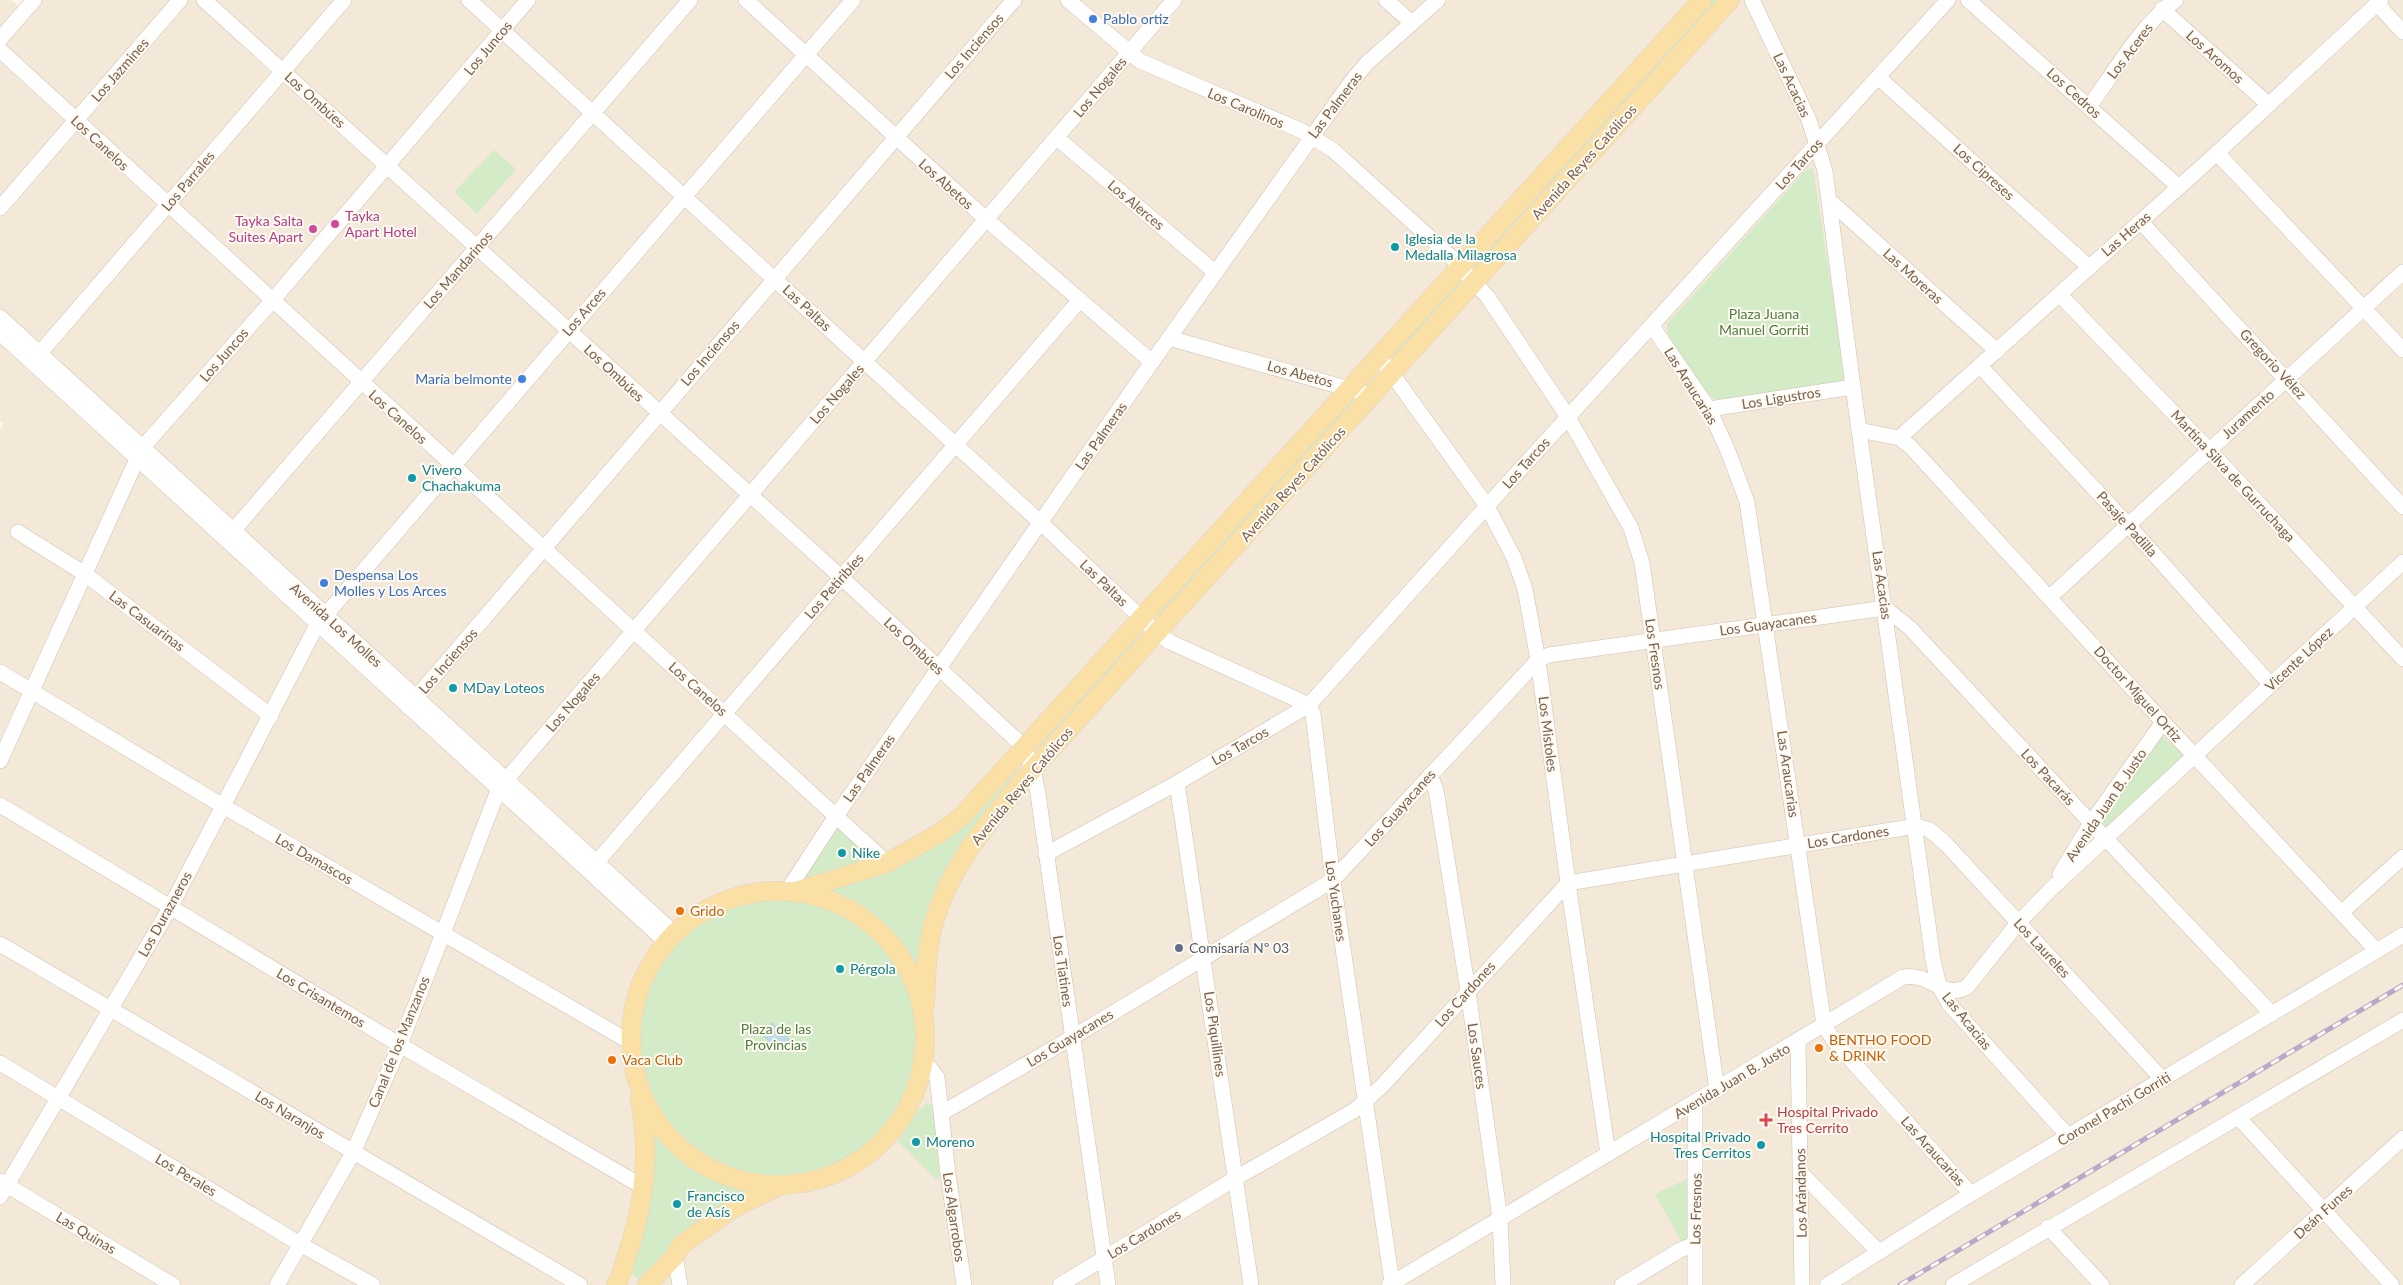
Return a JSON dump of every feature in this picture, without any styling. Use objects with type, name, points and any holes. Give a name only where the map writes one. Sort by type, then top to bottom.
[{"type":"main road","name":"Avenida Reyes Católicos","points":[[790,891],[886,863],[940,833],[957,821],[1702,0]]},
{"type":"main road","name":"Avenida Reyes Católicos","points":[[925,1005],[929,946],[933,927],[947,889],[964,856],[979,834],[1033,768],[1374,396],[1730,0]]},
{"type":"main road","points":[[616,1285],[636,1229],[644,1187],[646,1144],[630,1042],[634,1007],[647,969],[669,936],[698,913],[718,904],[748,895],[790,891],[813,895],[842,906],[876,930],[888,942],[912,975],[925,1005],[927,1047],[917,1086],[906,1107],[873,1152],[848,1169],[742,1214],[685,1252],[675,1256]]},
{"type":"main road","points":[[638,1088],[669,1136],[708,1166],[734,1176],[779,1186],[812,1184]]},
{"type":"main road","points":[[647,1285],[675,1256],[681,1245],[735,1207],[779,1186]]},
{"type":"street","points":[[0,38],[34,0]]},
{"type":"street","name":"Los Jazmines","points":[[0,208],[180,0]]},
{"type":"street","name":"Los Ombúes","points":[[204,0],[658,414],[842,578],[1024,747]]},
{"type":"street","name":"Los Parrales","points":[[35,358],[344,0]]},
{"type":"street","name":"Las Paltas","points":[[469,0],[956,444],[1142,619]]},
{"type":"street","name":"Los Juncos","points":[[0,762],[139,453],[272,301],[528,0]]},
{"type":"street","name":"Los Mandarinos","points":[[229,535],[690,0]]},
{"type":"street","name":"Los Abetos","points":[[746,0],[986,220],[1152,362]]},
{"type":"street","name":"Los Arces","points":[[321,620],[451,466],[853,0]]},
{"type":"street","name":"Los Inciensos","points":[[412,703],[1014,0]]},
{"type":"street","name":"Los Carolinos","points":[[1068,0],[1129,53],[1161,72],[1312,136],[1346,161],[1460,268]]},
{"type":"street","name":"Los Nogales","points":[[502,784],[1174,0]]},
{"type":"street","points":[[1386,0],[1412,23]]},
{"type":"street","name":"Las Palmeras","points":[[790,891],[836,816],[1312,136],[1360,71],[1438,0]]},
{"type":"street","name":"Las Acacias","points":[[1752,0],[1818,143],[1830,201],[1853,387],[1916,826],[1933,960],[1939,986],[1950,1005],[2068,1136]]},
{"type":"street","name":"Los Tarcos","points":[[1046,854],[1177,783],[1309,705],[1487,506],[1879,78],[1948,0]]},
{"type":"street","name":"Los Cedros","points":[[1968,0],[2179,187]]},
{"type":"street","name":"Los Aceres","points":[[2088,107],[2162,9],[2176,0]]},
{"type":"street","points":[[2379,2],[2403,32]]},
{"type":"street","name":"Las Heras","points":[[1899,438],[2217,153],[2379,2]]},
{"type":"street","name":"Los Aromos","points":[[2162,9],[2268,104]]},
{"type":"street","name":"Los Canelos","points":[[0,50],[451,466],[724,713],[886,863]]},
{"type":"street","name":"Los Cipreses","points":[[1879,78],[2089,267]]},
{"type":"street","name":"Los Alerces","points":[[1057,138],[1215,272]]},
{"type":"street","points":[[2217,153],[2403,350]]},
{"type":"street","name":"Las Moreras","points":[[1830,201],[1997,350]]},
{"type":"street","name":"Gregorio Vélez","points":[[2141,222],[2403,507]]},
{"type":"street","name":"Los Fresnos","points":[[1460,268],[1487,296],[1568,417],[1631,528],[1642,564],[1717,1090]]},
{"type":"street","name":"Juramento","points":[[2050,596],[2403,272]]},
{"type":"street","name":"Martina Silva de Gurruchaga","points":[[2060,295],[2209,450],[2403,659]]},
{"type":"street","name":"Los Petiribíes","points":[[593,867],[1079,301]]},
{"type":"street","name":"Avenida Los Molles","points":[[0,317],[35,358]]},
{"type":"street","name":"Las Araucarias","points":[[1652,326],[1709,409],[1747,502],[1767,624],[1824,1025],[1834,1041],[1971,1194]]},
{"type":"street","name":"Avenida Los Molles","points":[[0,333],[35,358],[669,936]]},
{"type":"street","name":"Los Abetos","points":[[1169,338],[1349,387],[1374,396]]},
{"type":"street","name":"Los Mistoles","points":[[1379,356],[1487,506],[1521,574],[1538,660],[1568,883],[1608,1154]]},
{"type":"street","name":"Pasaje Padilla","points":[[1980,366],[2128,526],[2270,684]]},
{"type":"street","name":"Los Ligustros","points":[[1709,409],[1853,387]]},
{"type":"street","points":[[1859,430],[1899,438]]},
{"type":"street","name":"Doctor Miguel Ortiz","points":[[1899,438],[1910,446],[2050,596],[2163,722],[2377,951]]},
{"type":"street","name":"Las Casuarinas","points":[[18,532],[85,574],[271,716]]},
{"type":"street","name":"Vicente López","points":[[2195,756],[2403,562]]},
{"type":"street","name":"Los Guayacanes","points":[[942,1113],[1073,1037],[1204,956],[1333,880],[1538,660],[1549,655],[1885,608]]},
{"type":"street","name":"Los Pacarás","points":[[1885,608],[1910,628],[2272,1014]]},
{"type":"street","points":[[1142,619],[1170,642],[1309,705]]},
{"type":"street","name":"Los Durazneros","points":[[2,1188],[59,1098],[170,908],[321,620]]},
{"type":"street","name":"Los Damascos","points":[[0,672],[223,806],[630,1042]]},
{"type":"street","name":"Los Yuchanes","points":[[1309,705],[1313,714],[1333,880],[1366,1102],[1390,1284]]},
{"type":"street","name":"Avenida Juan B. Justo","points":[[2051,889],[2091,823],[2163,722]]},
{"type":"street","name":"Los Tiatines","points":[[1024,747],[1033,768],[1108,1285]]},
{"type":"street","name":"Avenida Juan B. Justo","points":[[1390,1284],[1903,977],[1913,975],[1925,978],[1949,991],[1959,992],[1968,987],[2018,923],[2051,889],[2195,756]]},
{"type":"street","name":"Los Sauces","points":[[1430,775],[1436,790],[1468,991],[1500,1219],[1503,1285]]},
{"type":"street","name":"Los Piquillines","points":[[1177,783],[1251,1285]]},
{"type":"street","name":"Canal de los Manzanos","points":[[277,1285],[353,1153],[400,1045],[502,784]]},
{"type":"street","name":"Los Crisantemos","points":[[0,806],[400,1045],[644,1187]]},
{"type":"street","name":"Los Cardones","points":[[1060,1285],[1366,1102],[1568,883],[1916,826]]},
{"type":"street","name":"Los Laureles","points":[[1916,826],[1930,830],[1946,844],[2163,1080]]},
{"type":"street","points":[[2342,912],[2403,858]]},
{"type":"street","name":"Coronel Pachi Gorriti","points":[[1827,1285],[1971,1194],[2403,935]]},
{"type":"street","name":"Los Naranjos","points":[[0,944],[580,1285]]},
{"type":"street","points":[[1953,1285],[2048,1227],[2403,1020]]},
{"type":"street","name":"Los Arándanos","points":[[1798,1041],[1802,1173],[1802,1285]]},
{"type":"street","name":"Los Perales","points":[[0,1063],[300,1244],[373,1285]]},
{"type":"street","name":"Los Algarrobos","points":[[923,1066],[930,1068],[938,1077],[948,1174],[964,1285]]},
{"type":"street","name":"Los Fresnos","points":[[1695,1102],[1695,1285]]},
{"type":"street","points":[[2238,1117],[2392,1285]]},
{"type":"street","name":"Deán Funes","points":[[2242,1285],[2403,1138]]},
{"type":"street","points":[[1802,1173],[1879,1252]]},
{"type":"street","name":"Las Quinas","points":[[2,1188],[173,1285]]},
{"type":"street","points":[[2048,1227],[2102,1285]]},
{"type":"street","points":[[1622,1285],[1680,1250],[1695,1244]]},
{"type":"street","points":[[675,1256],[680,1285]]},
{"type":"shaded area","points":[[0,0],[11,0],[25,11],[35,0],[2403,0],[2403,1285],[0,1285],[0,429],[4,424],[0,421]]},
{"type":"green space","points":[[1707,0],[1723,0],[1481,272],[1472,264]]},
{"type":"green space","points":[[494,150],[516,169],[477,214],[454,192]]},
{"type":"green space","name":"Plaza Juana Manuel Gorriti","points":[[1813,168],[1845,374],[1844,380],[1839,384],[1718,400],[1705,390],[1691,371],[1668,335],[1667,324],[1806,170]]},
{"type":"green space","points":[[1458,278],[1466,286],[1397,362],[1389,355]]},
{"type":"green space","points":[[1350,396],[1358,404],[1163,621],[1155,613]]},
{"type":"green space","points":[[1131,638],[1139,645],[1044,751],[1036,744]]},
{"type":"green space","points":[[2162,736],[2186,757],[2107,832],[2101,824]]},
{"type":"green space","points":[[1014,768],[1020,774],[964,838],[940,886],[918,979],[886,935],[862,914],[848,905],[812,892],[886,868]]},
{"type":"green space","points":[[835,824],[875,861],[804,881],[800,875]]},
{"type":"green space","name":"Plaza de las Provincias","points":[[777,896],[818,902],[844,912],[877,937],[902,970],[912,996],[918,1037],[912,1078],[902,1104],[877,1137],[844,1162],[818,1172],[777,1178],[736,1172],[710,1162],[677,1137],[652,1104],[642,1078],[636,1037],[642,996],[652,970],[677,937],[710,912],[736,902]]},
{"type":"green space","points":[[927,1103],[931,1104],[935,1110],[942,1174],[936,1179],[898,1141],[917,1112]]},
{"type":"green space","points":[[649,1113],[671,1143],[696,1163],[726,1177],[762,1185],[668,1249],[640,1280],[631,1274]]},
{"type":"green space","points":[[1691,1177],[1691,1239],[1681,1241],[1655,1194]]},
{"type":"water","points":[[772,1023],[778,1029],[787,1026],[785,1036],[792,1042],[783,1044],[782,1053],[775,1047],[766,1049],[768,1040],[762,1034],[770,1032]]},
{"type":"railway","points":[[1900,1285],[2403,985]]},
{"type":"place","name":"Pablo ortiz","points":[[1093,19]]},
{"type":"place","name":"Tayka Apart Hotel","points":[[335,224]]},
{"type":"place","name":"Tayka Salta Suites Apart","points":[[313,229]]},
{"type":"place","name":"Iglesia de la Medalla Milagrosa","points":[[1395,247]]},
{"type":"place","name":"María belmonte","points":[[522,379]]},
{"type":"place","name":"Vivero Chachakuma","points":[[412,478]]},
{"type":"place","name":"Despensa Los Molles y Los Arces","points":[[324,583]]},
{"type":"place","name":"MDay Loteos","points":[[453,688]]},
{"type":"place","name":"Nike","points":[[842,853]]},
{"type":"place","name":"Grido","points":[[680,911]]},
{"type":"place","name":"Comisaría Nº 03","points":[[1179,948]]},
{"type":"place","name":"Pérgola","points":[[840,969]]},
{"type":"place","name":"BENTHO FOOD & DRINK","points":[[1819,1048]]},
{"type":"place","name":"Vaca Club","points":[[612,1060]]},
{"type":"place","name":"Hospital Privado Tres Cerrito","points":[[1766,1120]]},
{"type":"place","name":"Moreno","points":[[916,1142]]},
{"type":"place","name":"Hospital Privado Tres Cerritos","points":[[1761,1145]]},
{"type":"place","name":"Francisco de Asís","points":[[677,1204]]}]
